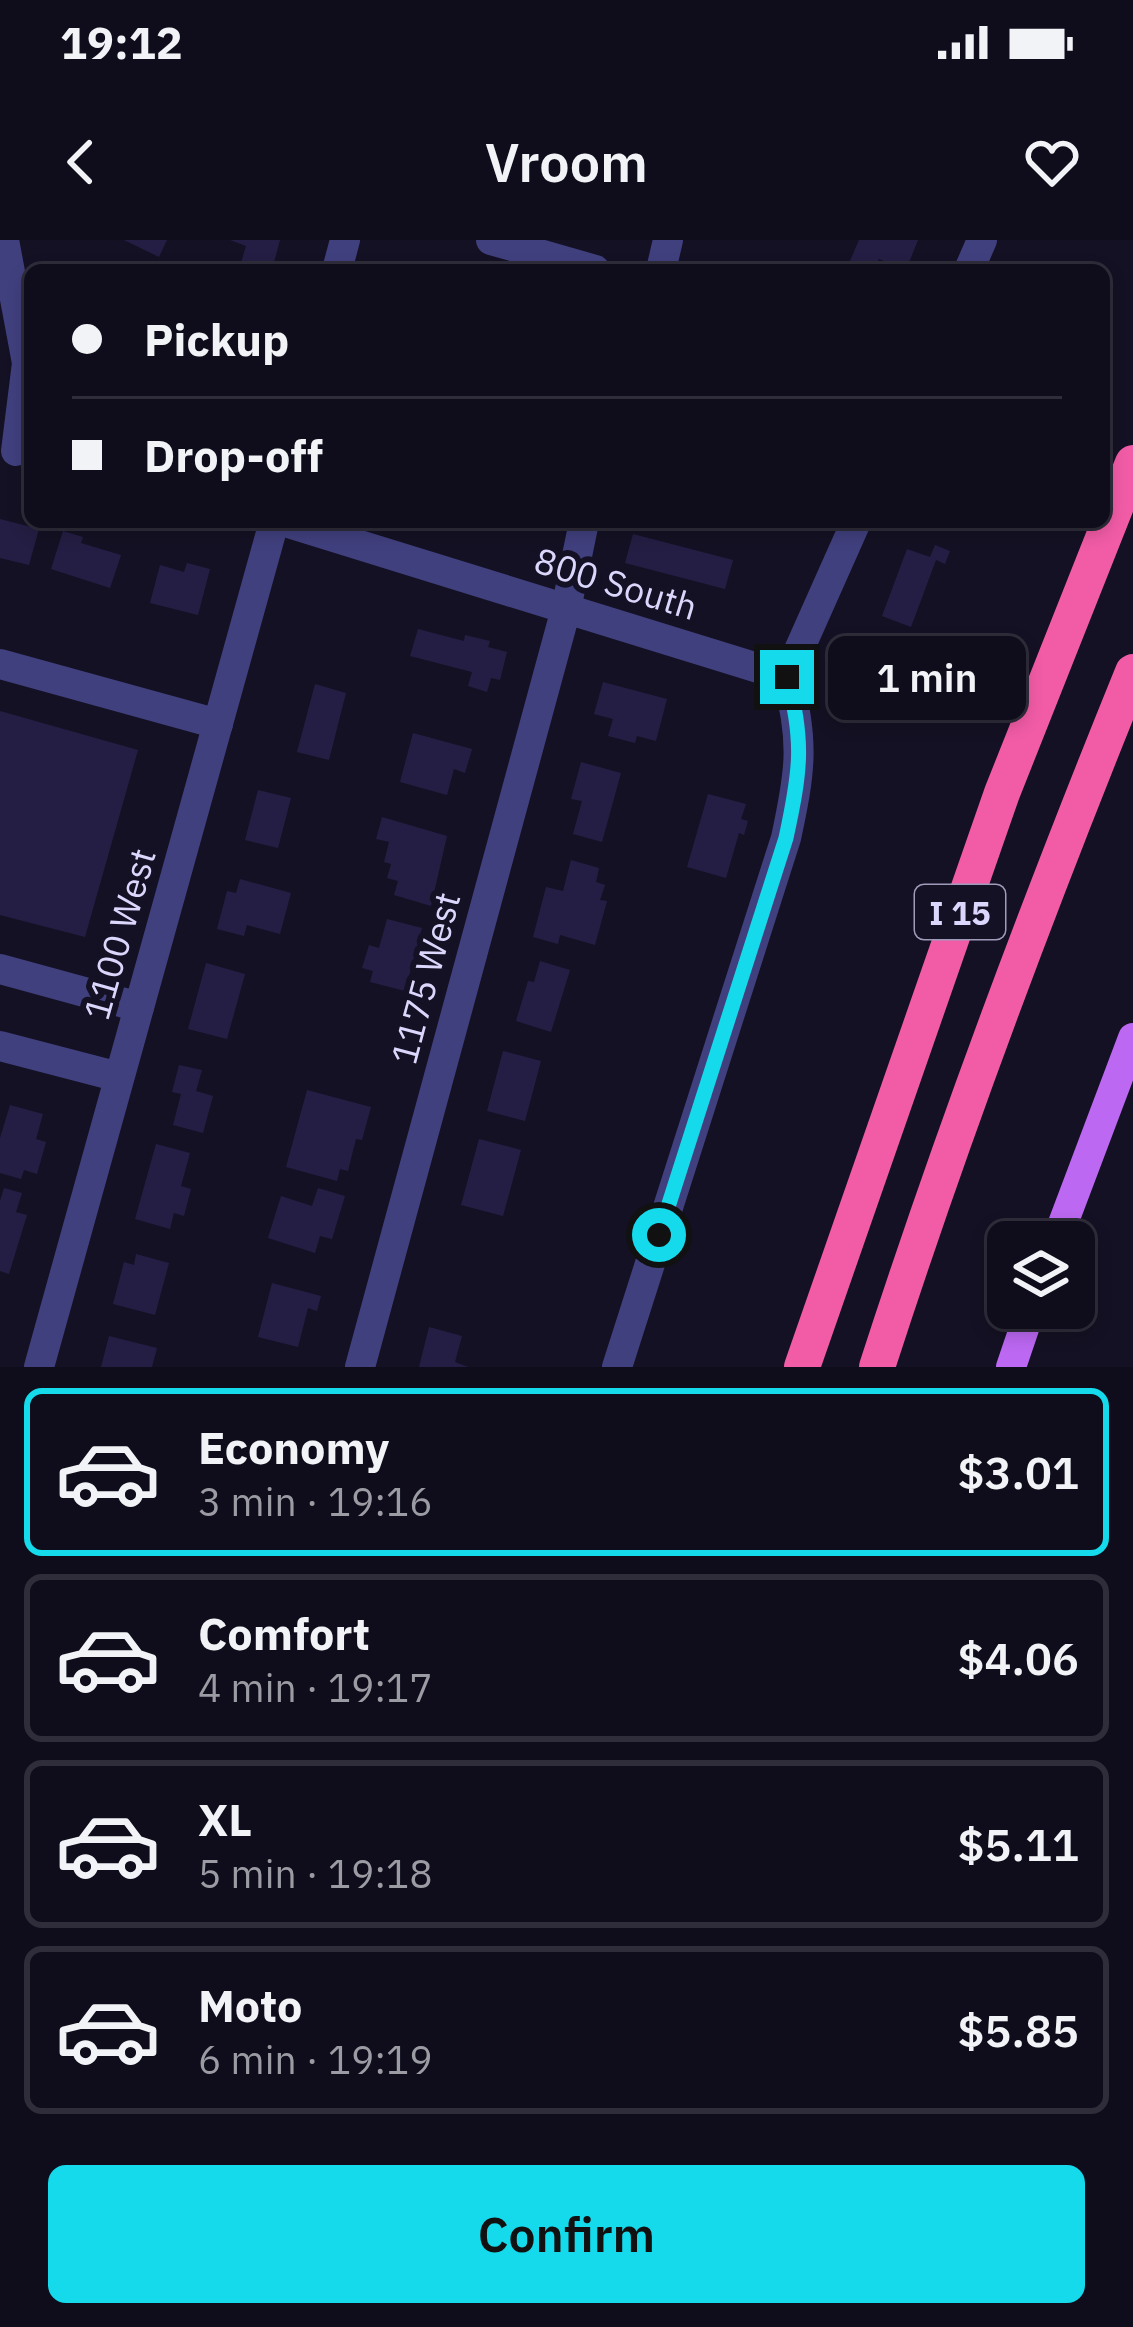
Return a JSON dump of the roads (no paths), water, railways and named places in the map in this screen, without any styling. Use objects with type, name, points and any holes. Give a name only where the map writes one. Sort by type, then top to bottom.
[{"type":"highway","name":"I 15","points":[[1110,521],[1133,463]]},
{"type":"highway","name":"I 15","points":[[802,1367],[1002,793],[1107,528]]},
{"type":"highway","name":"I 15","points":[[877,1367],[925,1220],[1071,825],[1133,672]]},
{"type":"main road","points":[[1064,1221],[1133,1038]]},
{"type":"main road","points":[[1011,1367],[1024,1329]]},
{"type":"street","points":[[4,240],[24,347]]},
{"type":"street","points":[[491,240],[575,264]]},
{"type":"street","points":[[15,451],[24,385]]},
{"type":"street","name":"1100 West","points":[[39,1367],[272,528]]},
{"type":"street","name":"800 South","points":[[304,528],[787,677]]},
{"type":"street","name":"1175 West","points":[[360,1367],[566,609],[583,528]]},
{"type":"street","points":[[617,1367],[786,838],[800,772],[800,723],[787,677],[853,528]]},
{"type":"street","points":[[0,664],[218,724]]},
{"type":"street","points":[[0,969],[139,1007]]},
{"type":"street","points":[[0,1046],[119,1077]]}]
